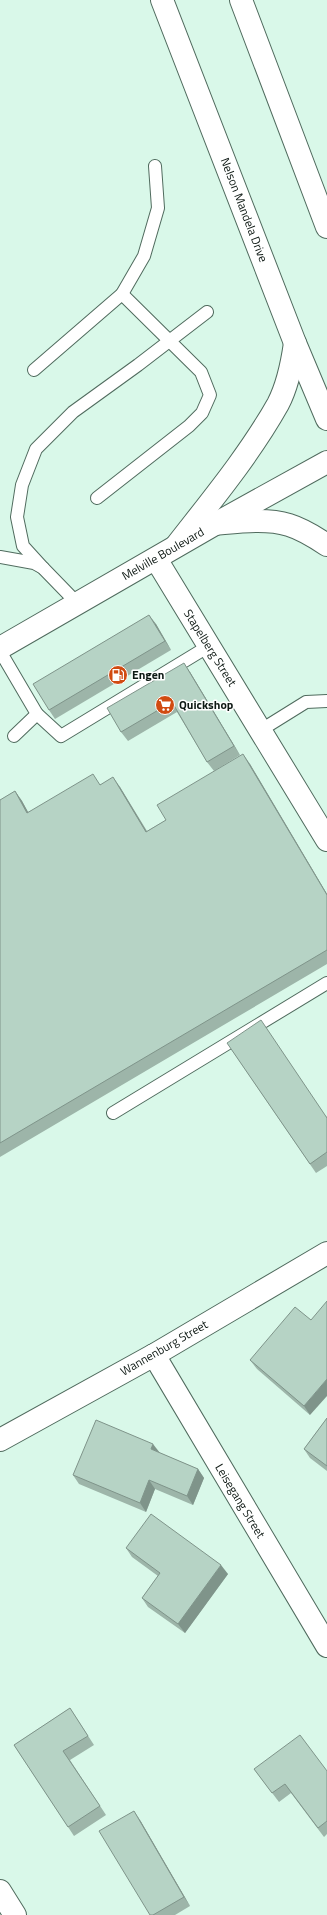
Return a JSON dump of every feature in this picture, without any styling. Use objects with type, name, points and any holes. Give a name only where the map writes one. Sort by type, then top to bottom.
[{"type":"main road","name":"Nelson Mandela Drive","points":[[162,0],[295,343],[327,419]]},
{"type":"main road","points":[[241,0],[327,227]]},
{"type":"main road","points":[[176,546],[231,475],[278,403],[290,372],[295,343]]},
{"type":"main road","name":"Melville Boulevard","points":[[0,648],[156,559],[176,546],[327,462]]},
{"type":"main road","points":[[215,524],[266,521],[289,525],[313,536],[327,545]]},
{"type":"main road","name":"Stapelberg Street","points":[[156,559],[327,840]]},
{"type":"main road","name":"Wannenburg Street","points":[[0,1440],[154,1355],[327,1253]]},
{"type":"main road","name":"Leisegang Street","points":[[154,1355],[327,1646]]},
{"type":"main road","points":[[0,1891],[15,1915]]},
{"type":"lane","points":[[34,370],[122,294],[144,256],[158,208],[155,166]]},
{"type":"lane","points":[[97,498],[189,426],[202,413],[210,395],[201,372],[122,294]]},
{"type":"lane","points":[[77,603],[23,546],[17,517],[22,485],[36,449],[73,412],[207,312]]},
{"type":"lane","points":[[0,557],[34,563],[43,568]]},
{"type":"lane","points":[[0,652],[37,714],[61,736],[209,646]]},
{"type":"lane","points":[[261,730],[306,702],[327,701]]},
{"type":"lane","points":[[14,736],[37,714]]},
{"type":"lane","points":[[113,1113],[327,983]]},
{"type":"building","points":[[149,615],[165,641],[49,710],[33,684]]},
{"type":"building","points":[[184,663],[234,746],[207,762],[172,702],[121,732],[107,708]]},
{"type":"building","points":[[243,754],[327,895],[327,950],[0,1143],[0,800],[15,791],[27,813],[93,774],[100,785],[113,777],[146,832],[166,820],[157,805]]},
{"type":"building","points":[[261,1020],[327,1118],[327,1152],[310,1164],[227,1043]]},
{"type":"building","points":[[327,1301],[327,1379],[304,1406],[250,1360],[295,1307],[311,1320]]},
{"type":"building","points":[[327,1418],[327,1466],[304,1449]]},
{"type":"building","points":[[96,1420],[153,1444],[151,1449],[198,1469],[187,1496],[149,1480],[140,1503],[73,1475]]},
{"type":"building","points":[[151,1514],[221,1565],[178,1624],[142,1598],[160,1573],[126,1548]]},
{"type":"building","points":[[70,1708],[88,1736],[63,1751],[100,1806],[68,1827],[14,1745]]},
{"type":"building","points":[[300,1735],[327,1771],[327,1821],[318,1828],[285,1784],[272,1793],[254,1769]]},
{"type":"building","points":[[134,1811],[184,1897],[153,1915],[150,1915],[99,1831]]},
{"type":"place","name":"Engen","points":[[118,675]]},
{"type":"place","name":"Quickshop","points":[[165,705]]}]
